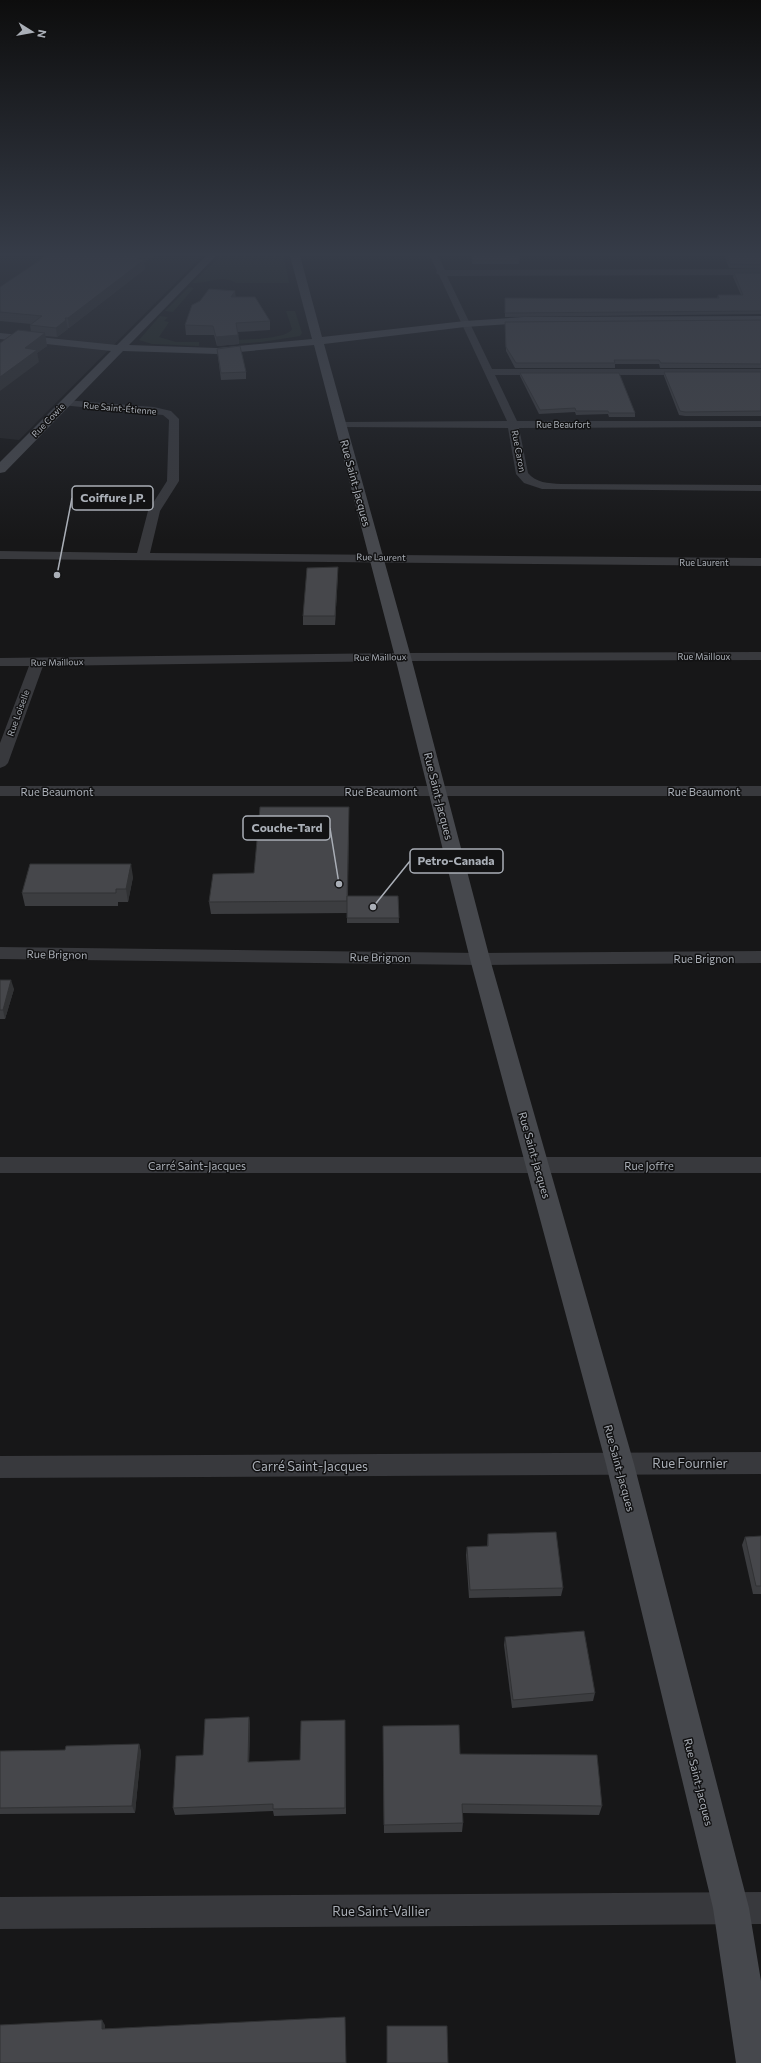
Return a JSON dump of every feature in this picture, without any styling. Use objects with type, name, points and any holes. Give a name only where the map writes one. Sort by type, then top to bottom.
[{"type":"main road","name":"Rue Cowie","points":[[0,469],[119,348]]},
{"type":"main road","points":[[124,348],[177,351],[217,351],[256,348]]},
{"type":"main road","name":"Rue Saint-Jacques","points":[[320,348],[403,657],[480,959],[620,1464],[730,1908],[755,2063]]},
{"type":"street","name":"Rue Caron","points":[[477,348],[513,424],[522,474],[528,481],[542,486],[761,488]]},
{"type":"street","points":[[489,372],[761,372]]},
{"type":"street","name":"Rue Saint-Étienne","points":[[65,403],[154,410],[167,413],[174,420],[173,481],[154,512],[143,555]]},
{"type":"street","name":"Rue Beaufort","points":[[340,425],[761,424]]},
{"type":"street","name":"Rue Laurent","points":[[0,555],[376,557],[595,562],[761,562]]},
{"type":"street","name":"Rue Mailloux","points":[[0,662],[403,657],[761,656]]},
{"type":"street","name":"Rue Loiselle","points":[[0,763],[36,662]]},
{"type":"street","name":"Rue Beaumont","points":[[0,791],[761,791]]},
{"type":"street","name":"Rue Brignon","points":[[0,953],[480,959],[761,957]]},
{"type":"street","name":"Carré Saint-Jacques","points":[[0,1165],[538,1165]]},
{"type":"street","name":"Rue Joffre","points":[[538,1165],[761,1165]]},
{"type":"street","name":"Rue Fournier","points":[[620,1464],[761,1463]]},
{"type":"street","name":"Carré Saint-Jacques","points":[[0,1467],[620,1464]]},
{"type":"street","name":"Rue Saint-Vallier","points":[[0,1913],[761,1908]]},
{"type":"shaded area","points":[[0,348],[110,348],[19,440],[0,438]]},
{"type":"building","points":[[0,348],[27,348],[37,350],[0,377]]},
{"type":"building","points":[[241,348],[246,372],[221,373],[217,349]]},
{"type":"building","points":[[507,348],[761,348],[761,364],[661,363],[659,360],[614,360],[615,363],[516,363]]},
{"type":"building","points":[[664,372],[761,372],[761,411],[680,411]]},
{"type":"building","points":[[520,373],[619,373],[635,413],[576,411],[575,408],[540,410]]},
{"type":"building","points":[[338,567],[335,616],[303,616],[307,568]]},
{"type":"building","points":[[260,807],[349,807],[347,901],[209,902],[213,874],[254,873]]},
{"type":"building","points":[[30,864],[131,864],[126,889],[116,889],[116,893],[22,893]]},
{"type":"building","points":[[347,896],[398,896],[399,918],[347,918]]},
{"type":"building","points":[[0,980],[11,980],[3,1010],[0,1010]]},
{"type":"building","points":[[556,1532],[563,1588],[470,1590],[467,1547],[488,1546],[488,1534]]},
{"type":"building","points":[[761,1536],[761,1586],[756,1586],[745,1537]]},
{"type":"building","points":[[584,1631],[595,1693],[513,1700],[505,1637]]},
{"type":"building","points":[[249,1717],[248,1762],[300,1760],[301,1721],[345,1720],[345,1808],[273,1809],[273,1804],[173,1808],[176,1756],[203,1755],[205,1719]]},
{"type":"building","points":[[459,1725],[460,1754],[597,1755],[602,1806],[462,1804],[463,1823],[384,1825],[383,1726]]},
{"type":"building","points":[[139,1744],[132,1806],[0,1808],[0,1751],[65,1750],[66,1746]]},
{"type":"building","points":[[345,2017],[346,2063],[0,2063],[0,2025],[102,2020],[102,2029]]},
{"type":"building","points":[[387,2026],[447,2026],[448,2063],[387,2063]]},
{"type":"place","name":"Coiffure J.P.","points":[[57,575]]},
{"type":"place","name":"Couche-Tard","points":[[339,884]]},
{"type":"place","name":"Petro-Canada","points":[[373,907]]}]
